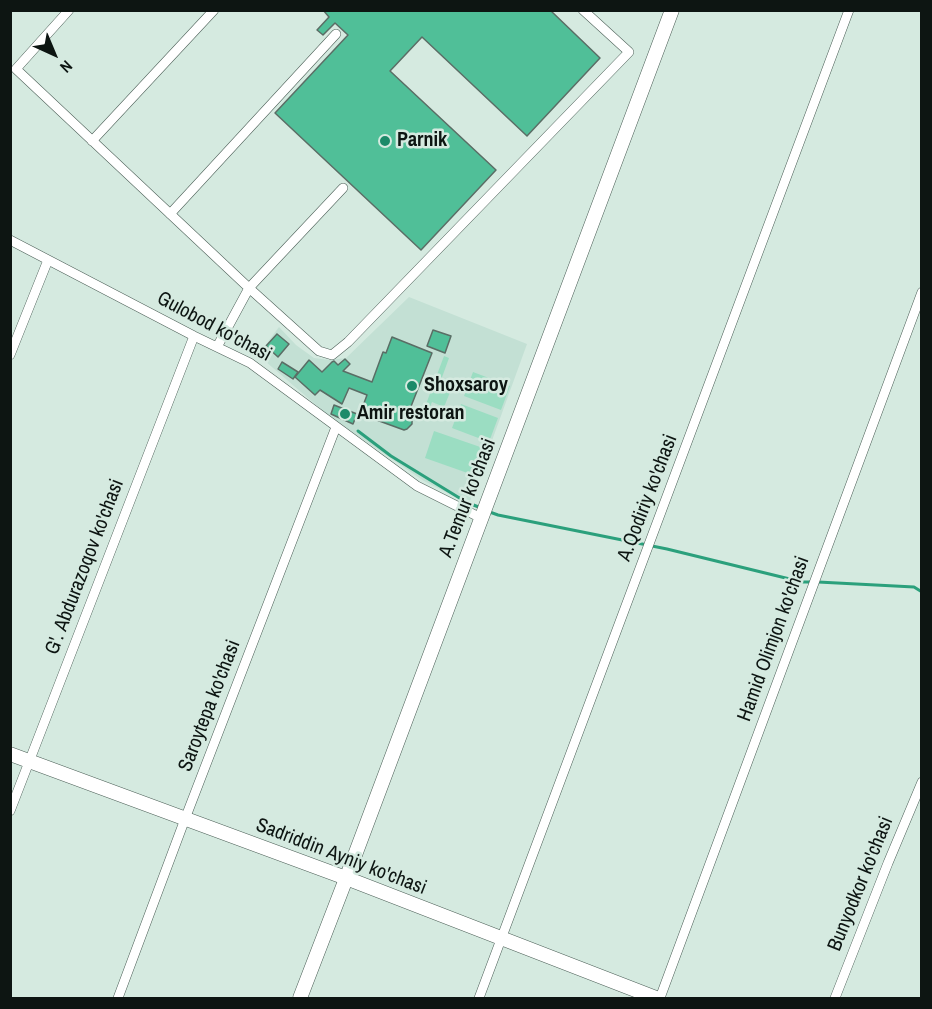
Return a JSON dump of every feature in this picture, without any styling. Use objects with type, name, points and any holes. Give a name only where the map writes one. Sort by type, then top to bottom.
[{"type":"main road","name":"A.Temur ko'chasi","points":[[300,999],[672,10]]},
{"type":"main road","name":"Sadriddin Ayniy ko'chasi","points":[[10,754],[346,878],[658,999]]},
{"type":"street","points":[[69,10],[16,69],[249,288],[319,351],[332,355],[348,342],[629,52],[583,10]]},
{"type":"street","points":[[92,141],[214,10]]},
{"type":"street","name":"A.Qodiriy ko'chasi","points":[[479,999],[849,10]]},
{"type":"street","points":[[170,214],[336,34]]},
{"type":"street","points":[[217,347],[249,288],[343,188]]},
{"type":"street","name":"Gulobod ko'chasi","points":[[10,240],[250,363],[417,486],[482,518]]},
{"type":"street","points":[[10,355],[48,260]]},
{"type":"street","name":"Hamid Olimjon ko'chasi","points":[[658,999],[917,319],[921,292]]},
{"type":"street","name":"G'. Abdurazoqov ko'chasi","points":[[10,811],[194,336]]},
{"type":"street","name":"Saroytepa ko'chasi","points":[[118,999],[336,427]]},
{"type":"street","name":"Bunyodkor ko'chasi","points":[[835,999],[921,782]]},
{"type":"shaded area","points":[[409,297],[527,344],[469,504],[424,481],[330,417],[258,355],[279,327],[296,345],[314,358],[329,360],[346,358]]},
{"type":"green space","points":[[444,356],[449,358],[441,380],[453,385],[444,407],[432,402],[426,416],[422,415]]},
{"type":"green space","points":[[473,372],[510,386],[501,410],[464,396]]},
{"type":"green space","points":[[461,404],[498,418],[489,442],[452,428]]},
{"type":"green space","points":[[434,431],[486,449],[476,476],[425,458]]},
{"type":"building","name":"Parnik","points":[[323,10],[550,10],[600,58],[527,136],[422,37],[390,71],[496,170],[421,250],[275,113],[348,35],[335,23],[323,35],[317,30],[329,17]]},
{"type":"building","points":[[433,330],[451,336],[445,353],[427,346]]},
{"type":"building","points":[[277,334],[289,344],[278,357],[266,346]]},
{"type":"building","points":[[392,337],[432,353],[408,414],[412,424],[407,429],[404,430],[360,414],[367,395],[349,388],[342,404],[320,390],[315,395],[295,377],[309,360],[322,372],[332,362],[338,365],[345,359],[350,364],[343,371],[372,382],[383,352],[386,353]]},
{"type":"building","points":[[282,362],[298,372],[293,379],[278,369]]},
{"type":"building","points":[[334,405],[357,414],[353,424],[331,414]]},
{"type":"waterway","points":[[358,431],[391,456],[466,502],[481,508]]},
{"type":"waterway","points":[[487,511],[667,549],[802,582],[811,582]]},
{"type":"waterway","points":[[818,582],[914,587],[922,592]]},
{"type":"place","name":"Parnik","points":[[385,141]]},
{"type":"place","name":"Shoxsaroy","points":[[412,386]]},
{"type":"place","name":"Amir restoran","points":[[345,414]]}]
